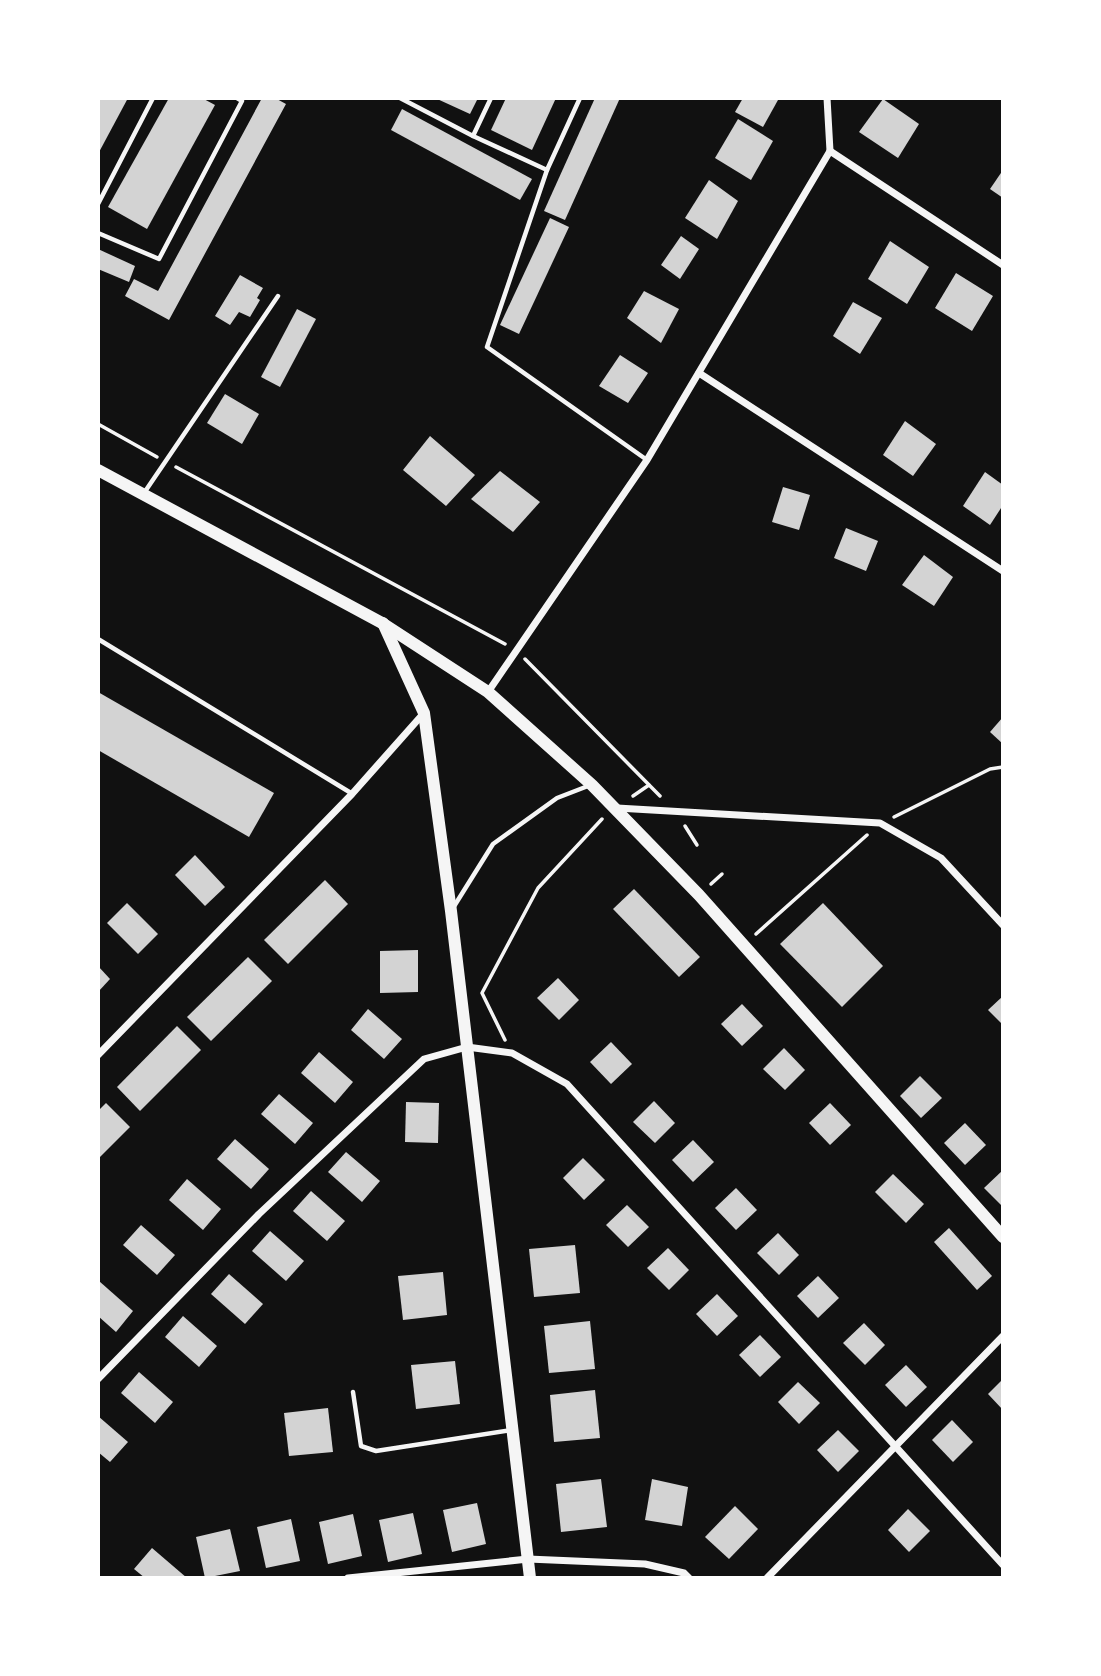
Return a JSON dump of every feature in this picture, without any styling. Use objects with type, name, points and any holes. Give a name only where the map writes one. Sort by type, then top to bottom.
[{"type":"street","points":[[488,692],[646,460],[830,151],[827,98]]},
{"type":"street","points":[[830,151],[1003,265]]},
{"type":"street","points":[[699,373],[1003,570]]},
{"type":"street","points":[[98,470],[382,623],[488,692],[617,808],[744,945],[1003,1237]]},
{"type":"street","points":[[382,623],[424,713],[452,911],[530,1578]]},
{"type":"street","points":[[98,1055],[352,793],[424,713]]},
{"type":"street","points":[[617,808],[880,823],[941,858],[1003,925]]},
{"type":"street","points":[[98,1379],[259,1214],[424,1059],[467,1047],[512,1053],[567,1084],[1003,1565]]},
{"type":"street","points":[[767,1578],[1003,1336]]},
{"type":"street","points":[[348,1578],[528,1559],[645,1564],[684,1573],[689,1578]]},
{"type":"lane","points":[[98,204],[153,98]]},
{"type":"lane","points":[[98,233],[159,259],[242,101],[237,98]]},
{"type":"lane","points":[[472,136],[491,98]]},
{"type":"lane","points":[[580,98],[547,170],[487,347],[646,460]]},
{"type":"lane","points":[[404,99],[472,136],[547,170]]},
{"type":"lane","points":[[144,494],[278,296]]},
{"type":"lane","points":[[98,639],[352,793]]},
{"type":"lane","points":[[452,911],[494,844],[557,797],[592,785]]},
{"type":"lane","points":[[353,1392],[361,1446],[376,1451],[513,1430]]},
{"type":"path","points":[[98,424],[517,650],[649,785],[594,825],[538,888],[482,993],[512,1053]]},
{"type":"path","points":[[744,945],[880,823],[990,769],[1003,767]]},
{"type":"building","points":[[98,98],[128,98],[98,154]]},
{"type":"building","points":[[169,98],[202,98],[215,105],[147,229],[108,207]]},
{"type":"building","points":[[262,98],[275,98],[286,104],[169,320],[125,296],[134,279],[158,291]]},
{"type":"building","points":[[435,98],[478,98],[470,114]]},
{"type":"building","points":[[506,98],[556,98],[532,150],[491,130]]},
{"type":"building","points":[[595,98],[620,98],[565,220],[544,211]]},
{"type":"building","points":[[743,98],[778,100],[763,127],[735,112]]},
{"type":"building","points":[[883,99],[919,124],[898,158],[859,132]]},
{"type":"building","points":[[402,109],[532,179],[520,200],[391,130]]},
{"type":"building","points":[[738,119],[773,141],[751,180],[715,158]]},
{"type":"building","points":[[1003,170],[1003,198],[990,189]]},
{"type":"building","points":[[709,180],[738,201],[717,239],[685,218]]},
{"type":"building","points":[[550,218],[569,227],[519,334],[500,325]]},
{"type":"building","points":[[681,236],[699,249],[680,279],[661,265]]},
{"type":"building","points":[[890,241],[929,267],[907,304],[868,279]]},
{"type":"building","points":[[98,249],[135,266],[129,282],[98,269]]},
{"type":"building","points":[[956,273],[993,296],[972,331],[935,308]]},
{"type":"building","points":[[240,275],[263,288],[257,298],[260,300],[250,317],[239,312],[230,325],[215,316]]},
{"type":"building","points":[[644,291],[679,309],[661,343],[627,318]]},
{"type":"building","points":[[853,302],[882,318],[860,354],[833,336]]},
{"type":"building","points":[[297,309],[316,319],[280,387],[261,377]]},
{"type":"building","points":[[620,355],[648,373],[628,403],[599,386]]},
{"type":"building","points":[[225,394],[259,414],[242,444],[207,423]]},
{"type":"building","points":[[905,421],[936,444],[913,476],[883,455]]},
{"type":"building","points":[[430,436],[475,475],[446,506],[403,470]]},
{"type":"building","points":[[500,471],[540,502],[513,532],[471,499]]},
{"type":"building","points":[[985,472],[1003,485],[1003,505],[990,525],[963,506]]},
{"type":"building","points":[[783,487],[810,495],[799,530],[772,522]]},
{"type":"building","points":[[846,528],[878,541],[866,571],[834,558]]},
{"type":"building","points":[[924,555],[953,577],[934,606],[902,585]]},
{"type":"building","points":[[98,692],[274,793],[249,837],[98,750]]},
{"type":"building","points":[[1003,717],[1003,744],[990,732]]},
{"type":"building","points":[[195,855],[225,887],[205,906],[175,875]]},
{"type":"building","points":[[325,880],[348,904],[288,964],[264,940]]},
{"type":"building","points":[[634,889],[700,957],[679,977],[613,909]]},
{"type":"building","points":[[127,903],[158,934],[138,954],[107,923]]},
{"type":"building","points":[[823,903],[883,966],[842,1007],[780,944]]},
{"type":"building","points":[[418,950],[418,992],[380,993],[380,951]]},
{"type":"building","points":[[248,957],[272,981],[211,1041],[187,1017]]},
{"type":"building","points":[[98,966],[110,979],[98,992]]},
{"type":"building","points":[[558,978],[579,1000],[559,1020],[537,998]]},
{"type":"building","points":[[1003,996],[1003,1025],[988,1010]]},
{"type":"building","points":[[742,1004],[763,1026],[742,1046],[721,1024]]},
{"type":"building","points":[[368,1009],[402,1039],[384,1059],[351,1030]]},
{"type":"building","points":[[177,1026],[201,1050],[140,1111],[117,1087]]},
{"type":"building","points":[[611,1042],[632,1064],[611,1084],[590,1062]]},
{"type":"building","points":[[784,1048],[805,1070],[785,1090],[763,1069]]},
{"type":"building","points":[[319,1052],[353,1082],[335,1103],[301,1073]]},
{"type":"building","points":[[920,1076],[942,1098],[921,1118],[900,1096]]},
{"type":"building","points":[[279,1094],[313,1123],[295,1144],[261,1114]]},
{"type":"building","points":[[654,1101],[675,1123],[655,1143],[633,1122]]},
{"type":"building","points":[[406,1102],[439,1103],[438,1143],[405,1142]]},
{"type":"building","points":[[106,1103],[130,1127],[98,1159],[98,1111]]},
{"type":"building","points":[[830,1103],[851,1125],[830,1145],[809,1123]]},
{"type":"building","points":[[965,1123],[986,1145],[965,1165],[944,1143]]},
{"type":"building","points":[[235,1139],[269,1169],[251,1189],[217,1159]]},
{"type":"building","points":[[693,1140],[714,1162],[693,1182],[672,1160]]},
{"type":"building","points":[[346,1152],[380,1181],[362,1202],[328,1172]]},
{"type":"building","points":[[583,1158],[605,1180],[584,1200],[563,1178]]},
{"type":"building","points":[[1003,1170],[1003,1207],[984,1188]]},
{"type":"building","points":[[893,1174],[924,1204],[906,1223],[875,1192]]},
{"type":"building","points":[[187,1179],[221,1209],[203,1230],[169,1200]]},
{"type":"building","points":[[736,1188],[757,1210],[736,1230],[715,1208]]},
{"type":"building","points":[[311,1191],[345,1221],[327,1241],[293,1211]]},
{"type":"building","points":[[627,1205],[649,1227],[628,1247],[606,1225]]},
{"type":"building","points":[[141,1225],[175,1255],[157,1275],[123,1245]]},
{"type":"building","points":[[949,1228],[992,1276],[977,1290],[934,1242]]},
{"type":"building","points":[[270,1231],[304,1261],[286,1281],[252,1251]]},
{"type":"building","points":[[778,1233],[799,1255],[779,1275],[757,1253]]},
{"type":"building","points":[[575,1245],[580,1293],[534,1297],[529,1249]]},
{"type":"building","points":[[668,1248],[689,1270],[669,1290],[647,1268]]},
{"type":"building","points":[[443,1272],[447,1315],[403,1320],[398,1276]]},
{"type":"building","points":[[229,1274],[263,1304],[245,1324],[211,1294]]},
{"type":"building","points":[[818,1276],[839,1298],[818,1318],[797,1296]]},
{"type":"building","points":[[99,1281],[133,1311],[116,1332],[98,1316]]},
{"type":"building","points":[[717,1294],[738,1316],[717,1336],[696,1314]]},
{"type":"building","points":[[183,1316],[217,1346],[199,1367],[165,1337]]},
{"type":"building","points":[[590,1321],[595,1369],[549,1373],[544,1326]]},
{"type":"building","points":[[864,1323],[885,1345],[865,1365],[843,1343]]},
{"type":"building","points":[[760,1335],[781,1357],[760,1377],[739,1355]]},
{"type":"building","points":[[455,1361],[460,1404],[416,1409],[411,1365]]},
{"type":"building","points":[[906,1365],[927,1387],[906,1407],[885,1385]]},
{"type":"building","points":[[139,1372],[173,1402],[155,1423],[121,1393]]},
{"type":"building","points":[[1003,1379],[1003,1410],[988,1394]]},
{"type":"building","points":[[798,1382],[820,1403],[799,1424],[778,1402]]},
{"type":"building","points":[[595,1390],[600,1438],[554,1442],[550,1395]]},
{"type":"building","points":[[328,1408],[333,1452],[289,1456],[284,1413]]},
{"type":"building","points":[[98,1416],[128,1442],[110,1462],[98,1452]]},
{"type":"building","points":[[952,1420],[973,1442],[953,1462],[932,1440]]},
{"type":"building","points":[[838,1430],[859,1451],[838,1472],[817,1450]]},
{"type":"building","points":[[601,1479],[607,1527],[561,1532],[556,1484]]},
{"type":"building","points":[[652,1479],[688,1487],[682,1526],[645,1520]]},
{"type":"building","points":[[477,1503],[486,1544],[452,1552],[443,1510]]},
{"type":"building","points":[[735,1506],[758,1529],[729,1559],[705,1537]]},
{"type":"building","points":[[908,1509],[930,1531],[909,1552],[888,1530]]},
{"type":"building","points":[[413,1513],[422,1554],[388,1562],[379,1520]]},
{"type":"building","points":[[353,1514],[362,1556],[328,1564],[319,1522]]},
{"type":"building","points":[[291,1519],[300,1561],[266,1568],[257,1527]]},
{"type":"building","points":[[230,1529],[240,1571],[205,1578],[196,1537]]},
{"type":"building","points":[[152,1548],[187,1578],[145,1578],[134,1569]]}]
